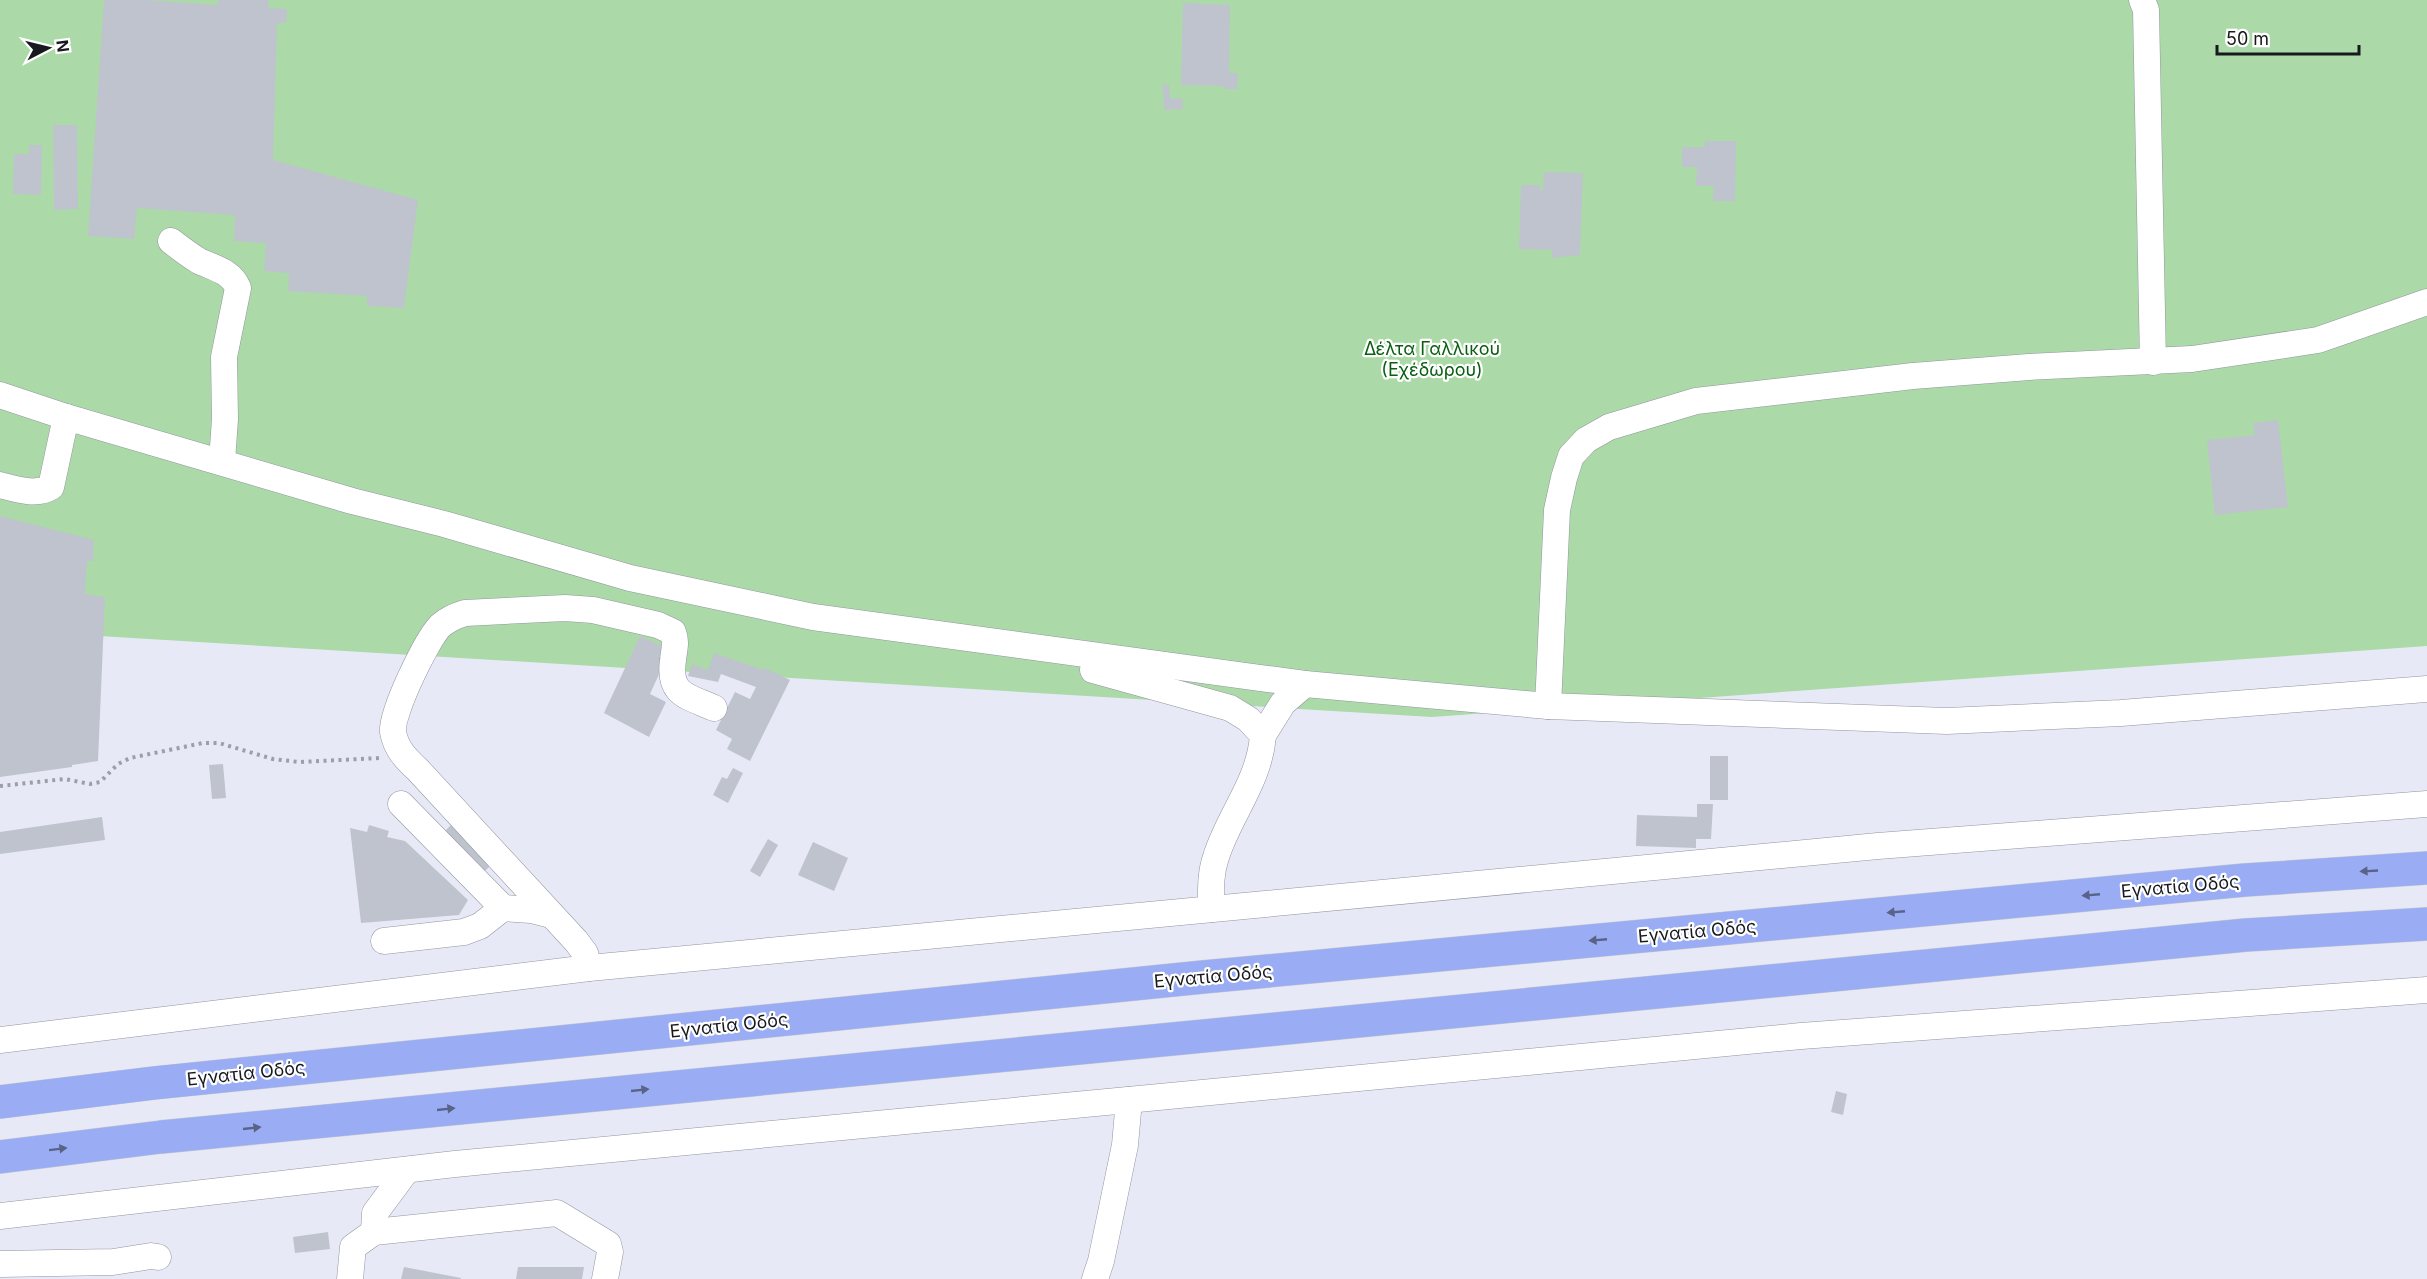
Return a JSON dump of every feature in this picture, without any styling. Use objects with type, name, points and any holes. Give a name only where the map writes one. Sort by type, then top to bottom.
[{"type":"highway","name":"Εγνατία Οδός","points":[[0,1102],[154,1083],[1215,976],[2233,881],[2427,868]]},
{"type":"highway","points":[[0,1156],[173,1135],[2246,935],[2427,924]]},
{"type":"street","points":[[2142,0],[2146,10],[2153,362]]},
{"type":"street","points":[[171,241],[198,260],[229,274],[235,280],[238,288],[224,357],[225,419],[222,461]]},
{"type":"street","points":[[1548,706],[1557,510],[1571,456],[1586,440],[1609,427],[1696,401],[1811,386],[2017,368],[2192,359],[2318,340],[2427,302]]},
{"type":"street","points":[[0,395],[66,417],[352,501],[444,524],[630,578],[813,617],[1305,684],[1548,706],[1947,721],[2132,712],[2427,689]]},
{"type":"street","points":[[0,485],[43,492],[51,487],[66,417]]},
{"type":"street","points":[[589,968],[585,953],[418,770],[404,758],[397,747],[393,730],[418,660],[439,627],[451,617],[465,613],[565,608],[593,610],[666,628],[673,632],[676,640],[672,680],[676,688],[681,693],[714,708]]},
{"type":"street","points":[[996,643],[1230,708],[1248,718],[1263,735]]},
{"type":"street","points":[[1211,909],[1210,882],[1216,856],[1252,780],[1261,755],[1263,735],[1283,703],[1305,684]]},
{"type":"street","points":[[401,804],[503,908],[531,910],[551,915]]},
{"type":"street","points":[[0,1040],[589,968],[1878,846],[2427,804]]},
{"type":"street","points":[[384,941],[464,932],[480,926],[503,908]]},
{"type":"street","points":[[0,1216],[407,1170],[1801,1036],[2427,990]]},
{"type":"street","points":[[1095,1279],[1101,1262],[1125,1145],[1129,1100]]},
{"type":"street","points":[[374,1232],[375,1213],[407,1170]]},
{"type":"street","points":[[350,1279],[353,1247],[374,1232],[557,1213],[608,1244],[610,1252],[605,1279]]},
{"type":"street","points":[[0,1264],[113,1262],[158,1257]]},
{"type":"path","points":[[0,786],[65,779],[90,784],[100,782],[118,764],[130,758],[203,743],[219,743],[273,759],[299,762],[404,758]]},
{"type":"green space","name":"Δέλτα Γαλλικού (Εχέδωρου)","points":[[0,0],[2427,0],[2427,646],[1432,717],[0,630]]},
{"type":"building","points":[[104,0],[146,0],[218,5],[218,0],[269,0],[268,8],[287,9],[286,23],[277,23],[273,160],[418,200],[404,308],[367,306],[367,296],[288,291],[289,273],[264,271],[266,243],[234,241],[235,215],[137,208],[134,239],[88,236]]},
{"type":"building","points":[[1183,3],[1230,5],[1229,73],[1238,73],[1237,89],[1224,89],[1224,86],[1181,85]]},
{"type":"building","points":[[1169,84],[1170,99],[1182,98],[1183,109],[1164,110],[1163,85]]},
{"type":"building","points":[[53,125],[77,125],[78,209],[54,210]]},
{"type":"building","points":[[1705,141],[1736,141],[1735,201],[1713,201],[1714,186],[1696,186],[1697,167],[1682,167],[1682,147],[1705,147]]},
{"type":"building","points":[[29,145],[42,145],[41,195],[13,194],[14,154],[29,154]]},
{"type":"building","points":[[1544,172],[1583,173],[1580,255],[1552,258],[1552,250],[1519,249],[1521,185],[1540,185],[1540,190],[1543,190]]},
{"type":"building","points":[[2278,420],[2288,507],[2215,515],[2207,440],[2255,435],[2253,423]]},
{"type":"building","points":[[0,516],[94,540],[93,561],[87,561],[85,594],[105,597],[98,761],[0,777]]},
{"type":"building","points":[[640,636],[670,650],[650,694],[666,702],[649,737],[604,713]]},
{"type":"building","points":[[714,653],[764,670],[765,668],[790,680],[750,761],[727,749],[732,739],[716,730],[735,692],[750,699],[756,687],[721,674],[718,682],[688,676],[692,664],[708,670]]},
{"type":"building","points":[[1710,756],[1728,756],[1728,800],[1710,800]]},
{"type":"building","points":[[223,764],[226,798],[212,799],[209,765]]},
{"type":"building","points":[[733,768],[743,773],[728,803],[713,795],[722,777],[727,779]]},
{"type":"building","points":[[1697,804],[1713,804],[1711,839],[1696,839],[1696,848],[1636,846],[1637,815],[1697,817]]},
{"type":"building","points":[[102,817],[105,840],[0,854],[0,832]]},
{"type":"building","points":[[454,822],[493,863],[483,873],[444,832]]},
{"type":"building","points":[[369,825],[389,831],[387,837],[405,841],[468,900],[459,915],[361,923],[350,828],[367,832]]},
{"type":"building","points":[[768,839],[778,845],[760,877],[750,871]]},
{"type":"building","points":[[813,842],[848,858],[834,891],[798,875]]},
{"type":"building","points":[[1836,1091],[1847,1094],[1843,1115],[1831,1112]]},
{"type":"building","points":[[328,1232],[330,1249],[295,1253],[293,1237]]},
{"type":"building","points":[[404,1267],[461,1278],[461,1279],[401,1279]]},
{"type":"building","points":[[518,1267],[584,1267],[582,1279],[516,1279]]}]
